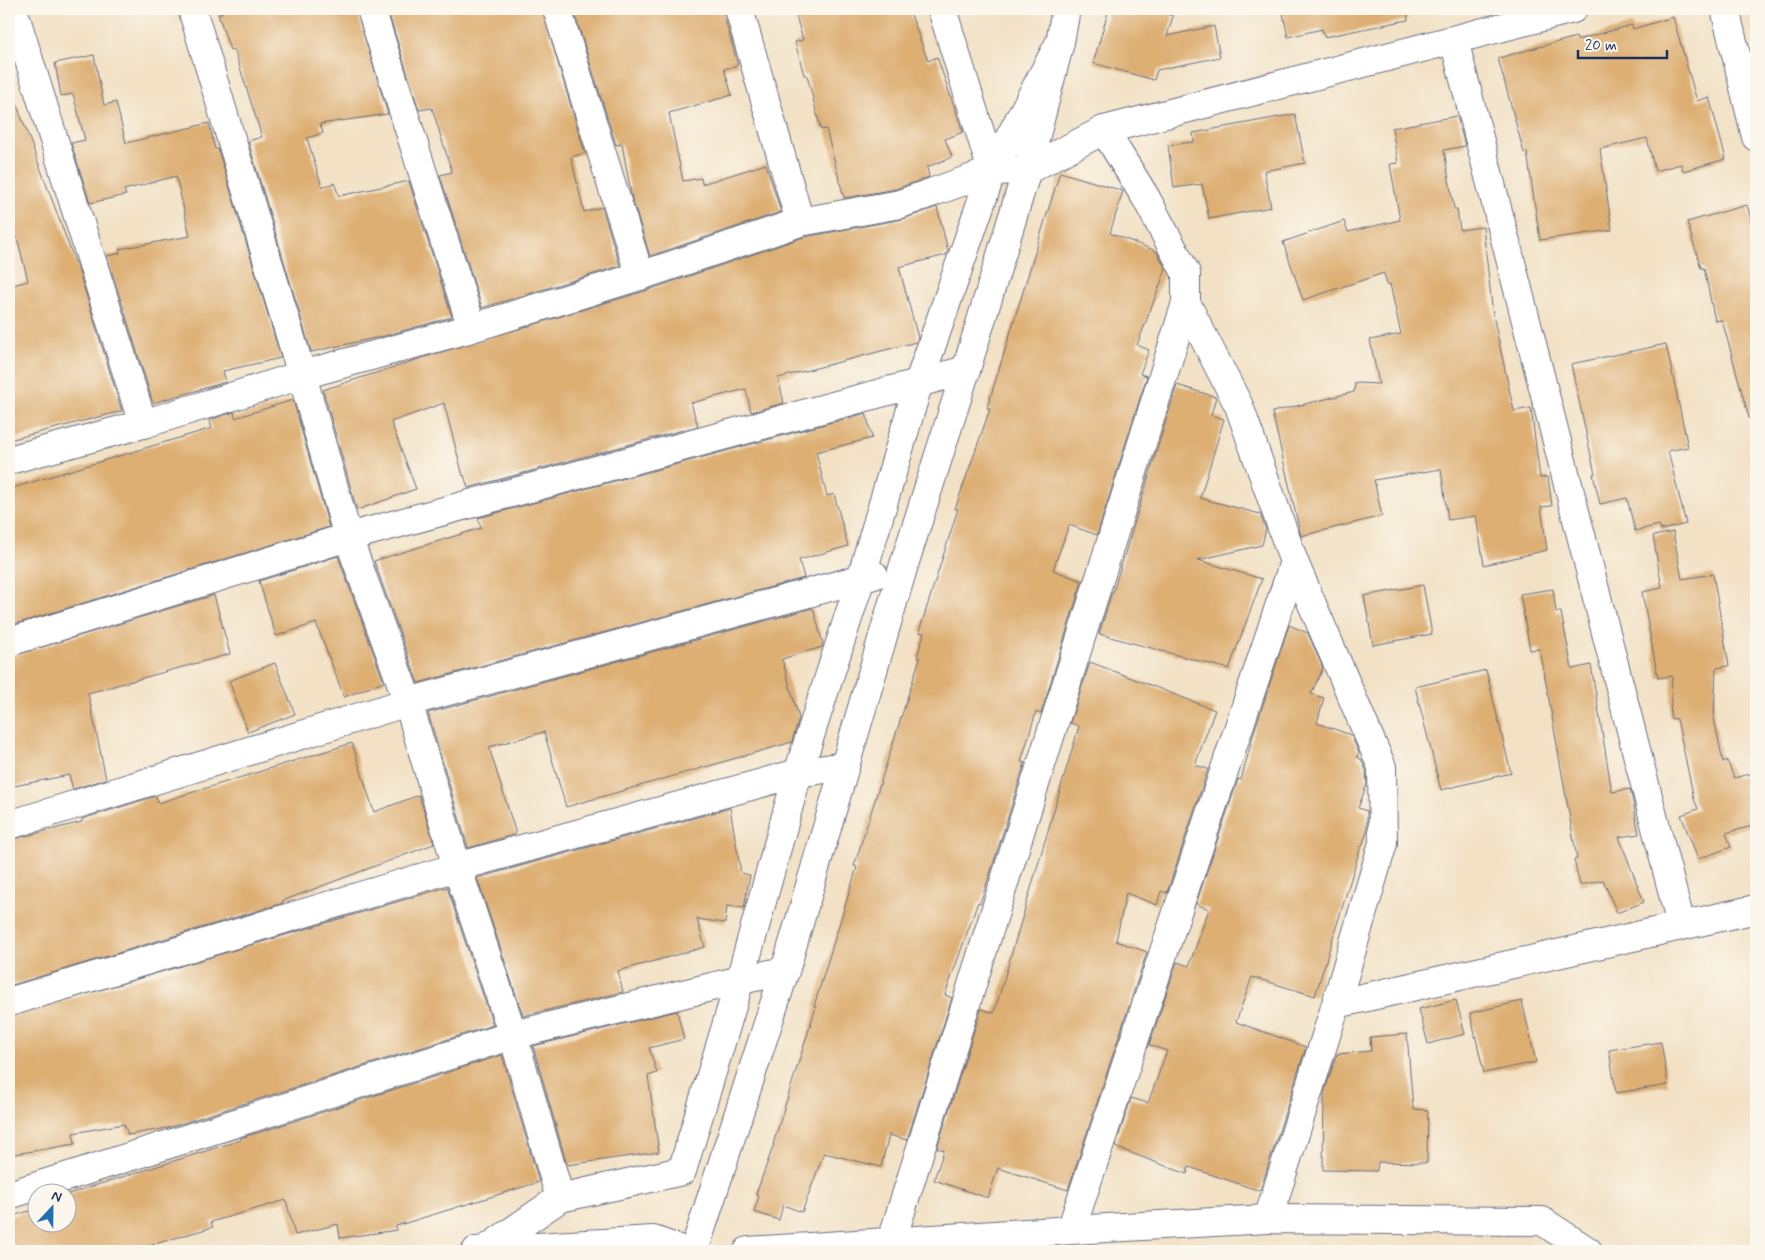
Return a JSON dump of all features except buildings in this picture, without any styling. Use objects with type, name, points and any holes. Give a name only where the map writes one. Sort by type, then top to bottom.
[{"type":"street","points":[[13,9],[144,424]]},
{"type":"street","points":[[192,9],[302,375],[348,537],[408,702],[457,867],[513,1036],[560,1198]]},
{"type":"street","points":[[371,9],[472,328]]},
{"type":"street","points":[[557,9],[640,276]]},
{"type":"street","points":[[739,9],[800,222]]},
{"type":"street","points":[[942,9],[992,171]]},
{"type":"street","points":[[694,1251],[785,971],[903,568],[1027,170],[1060,42],[1066,9]]},
{"type":"street","points":[[9,460],[144,424],[302,375],[472,328],[640,276],[800,222],[900,204],[992,171],[1027,170],[1104,130],[1573,9]]},
{"type":"street","points":[[1725,9],[1756,137]]},
{"type":"street","points":[[1454,40],[1681,925]]},
{"type":"street","points":[[481,1251],[560,1198],[682,1170],[740,980],[798,773],[861,578],[919,382],[992,171],[1060,42]]},
{"type":"street","points":[[891,1243],[1186,303],[1186,273],[1146,198],[1104,130]]},
{"type":"street","points":[[1186,303],[1239,406],[1294,562],[1382,767],[1382,843],[1336,1004],[1268,1219]]},
{"type":"street","points":[[9,642],[348,537],[966,370]]},
{"type":"street","points":[[1071,1230],[1294,562]]},
{"type":"street","points":[[9,825],[408,702],[903,568]]},
{"type":"street","points":[[9,1002],[457,867],[798,773],[845,766]]},
{"type":"street","points":[[1336,1004],[1756,909]]},
{"type":"street","points":[[9,1195],[513,1036],[740,980],[785,971]]},
{"type":"street","points":[[748,1251],[1268,1219],[1542,1221],[1588,1251]]},
{"type":"street","points":[[481,1251],[653,1240],[684,1251]]}]
